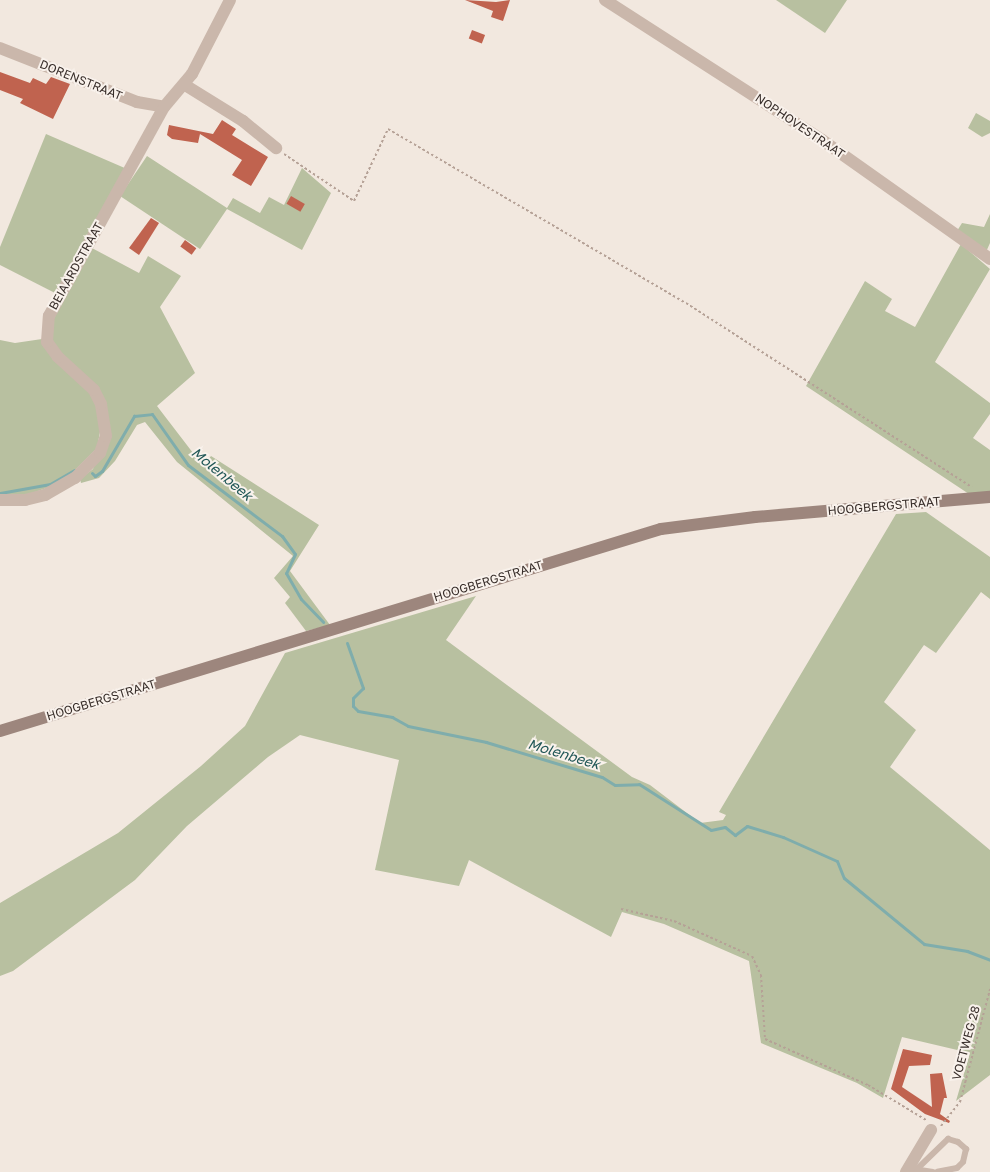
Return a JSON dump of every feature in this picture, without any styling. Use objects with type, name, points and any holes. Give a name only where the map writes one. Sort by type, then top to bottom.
[{"type":"street","name":"BEIAARDSTRAAT","points":[[0,500],[25,500],[45,494],[75,478],[100,453],[106,436],[101,404],[94,390],[58,357],[47,342],[46,328],[55,302],[157,126],[164,107],[185,86],[230,0]]},
{"type":"street","name":"NOPHOVESTRAAT","points":[[605,0],[822,140],[990,259]]},
{"type":"street","name":"DORENSTRAAT","points":[[0,48],[137,102],[164,107]]},
{"type":"street","points":[[185,86],[243,121],[276,148]]},
{"type":"street","name":"HOOGBERGSTRAAT","points":[[0,731],[661,529],[756,517],[987,497]]},
{"type":"street","points":[[910,1170],[931,1130]]},
{"type":"lane","points":[[948,1139],[958,1142],[966,1149],[963,1162],[956,1168],[935,1172],[910,1170],[948,1139]]},
{"type":"path","points":[[276,148],[354,201],[388,129],[686,303],[987,497]]},
{"type":"path","points":[[621,909],[674,921],[752,956],[761,975],[766,1039],[868,1085],[928,1122],[931,1130]]},
{"type":"path","name":"VOETWEG 28","points":[[931,1130],[937,1131],[960,1102],[990,989]]},
{"type":"green space","points":[[776,0],[847,0],[825,33]]},
{"type":"green space","points":[[976,113],[990,121],[990,133],[982,137],[968,128]]},
{"type":"green space","points":[[46,134],[127,169],[55,293],[0,265],[0,247]]},
{"type":"green space","points":[[147,156],[227,208],[233,198],[260,213],[269,197],[284,205],[302,168],[331,193],[302,250],[227,209],[200,249],[120,196]]},
{"type":"green space","points":[[990,214],[990,243],[986,252],[957,231],[962,223],[984,227]]},
{"type":"green space","points":[[961,244],[990,269],[935,362],[990,403],[990,414],[973,438],[990,450],[990,492],[969,494],[806,386],[865,281],[892,299],[885,311],[915,327]]},
{"type":"green space","points":[[90,247],[139,273],[148,256],[181,276],[160,307],[195,373],[157,406],[203,466],[211,456],[319,525],[290,571],[330,625],[306,631],[285,603],[290,597],[274,578],[293,556],[177,462],[145,422],[137,425],[115,461],[99,478],[81,483],[80,479],[93,469],[109,419],[52,343],[50,322]]},
{"type":"green space","points":[[42,339],[93,396],[102,421],[97,448],[63,482],[27,495],[0,497],[0,340],[15,343]]},
{"type":"green space","points":[[926,512],[990,557],[990,599],[981,592],[936,653],[924,645],[884,702],[916,730],[890,767],[990,850],[990,1075],[956,1101],[970,1053],[902,1037],[883,1098],[857,1083],[761,1043],[749,961],[664,924],[622,912],[611,937],[469,860],[459,886],[375,870],[399,760],[300,735],[268,757],[187,826],[135,880],[13,971],[0,976],[0,903],[118,833],[201,766],[245,726],[285,653],[476,596],[446,640],[632,777],[650,785],[700,823],[723,820],[726,815],[719,812],[896,514]]},
{"type":"building","points":[[465,0],[496,2],[510,0],[503,21],[491,17],[493,11]]},
{"type":"building","points":[[472,30],[485,35],[482,43],[469,38]]},
{"type":"building","points":[[0,72],[30,83],[33,78],[46,84],[51,77],[70,84],[53,119],[20,103],[23,99],[0,90]]},
{"type":"building","points":[[222,120],[236,129],[232,135],[268,157],[251,186],[232,175],[242,160],[200,134],[198,143],[172,139],[167,135],[169,125],[213,134]]},
{"type":"building","points":[[291,196],[305,204],[300,212],[286,204]]},
{"type":"building","points":[[151,218],[159,223],[139,255],[129,248]]},
{"type":"building","points":[[185,240],[196,248],[192,255],[180,246]]},
{"type":"building","points":[[903,1049],[932,1055],[930,1065],[909,1066],[902,1087],[932,1107],[930,1074],[942,1073],[947,1098],[944,1098],[940,1114],[950,1121],[949,1123],[925,1114],[891,1089]]},
{"type":"waterway","name":"Molenbeek","points":[[92,473],[95,476],[102,471],[134,416],[152,414],[188,465],[282,536],[295,554],[286,573],[301,599],[323,622]]},
{"type":"waterway","name":"Molenbeek","points":[[0,493],[50,484],[74,470]]},
{"type":"waterway","name":"Molenbeek","points":[[347,643],[363,688],[353,698],[353,706],[358,711],[392,717],[408,726],[486,742],[602,777],[615,785],[639,784],[711,830],[725,827],[735,835],[747,826],[783,837],[837,861],[844,878],[924,944],[967,951],[990,960]]}]
